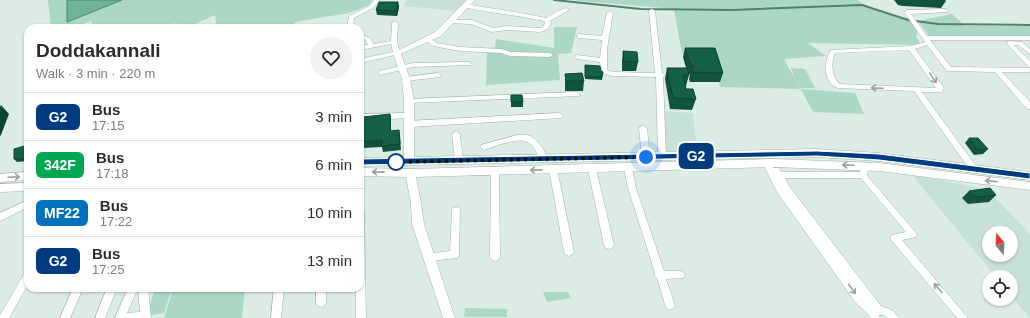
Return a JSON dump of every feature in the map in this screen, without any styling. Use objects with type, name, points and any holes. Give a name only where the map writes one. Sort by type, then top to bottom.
[{"type":"main road","points":[[449,318],[418,224],[409,167],[409,101],[406,79],[397,54],[438,34],[468,3]]},
{"type":"main road","points":[[364,172],[459,161],[662,157],[768,153],[849,154],[1030,176]]},
{"type":"main road","points":[[364,162],[409,167],[495,170],[592,169],[770,163],[864,170],[1030,186]]},
{"type":"main road","points":[[0,178],[24,176]]},
{"type":"main road","points":[[0,188],[24,187]]},
{"type":"street","points":[[350,24],[351,17],[354,14],[371,8],[376,0]]},
{"type":"street","points":[[468,3],[504,13],[525,15],[547,20],[566,10]]},
{"type":"street","points":[[652,11],[659,75],[662,157]]},
{"type":"street","points":[[946,11],[908,12],[927,41],[949,69],[1030,70]]},
{"type":"street","points":[[610,13],[605,38],[603,60],[603,69],[606,73],[674,76]]},
{"type":"street","points":[[449,22],[472,22],[492,30],[506,28],[540,30],[546,28],[549,22],[547,20]]},
{"type":"street","points":[[364,61],[397,54],[394,42],[395,23]]},
{"type":"street","points":[[579,36],[605,38]]},
{"type":"street","points":[[364,38],[368,39],[372,46]]},
{"type":"street","points":[[911,48],[940,88],[936,90],[838,86],[833,82],[830,75],[830,54],[833,50],[911,48],[927,41],[1030,38]]},
{"type":"street","points":[[428,39],[435,45],[453,48],[501,51],[511,54],[550,55]]},
{"type":"street","points":[[364,47],[394,42]]},
{"type":"street","points":[[1030,52],[1020,43],[1009,43],[1030,65]]},
{"type":"street","points":[[577,57],[603,60]]},
{"type":"street","points":[[381,73],[413,65],[469,64]]},
{"type":"street","points":[[997,70],[1030,107]]},
{"type":"street","points":[[406,79],[438,75]]},
{"type":"street","points":[[479,89],[480,97]]},
{"type":"street","points":[[916,89],[973,168]]},
{"type":"street","points":[[409,101],[576,94]]},
{"type":"street","points":[[364,117],[409,120],[559,116]]},
{"type":"street","points":[[643,128],[646,157]]},
{"type":"street","points":[[456,134],[459,161]]},
{"type":"street","points":[[484,147],[517,138],[527,138],[538,148],[543,159]]},
{"type":"street","points":[[770,163],[776,175],[876,313],[883,310],[890,313],[894,318]]},
{"type":"street","points":[[628,168],[632,188],[670,305]]},
{"type":"street","points":[[553,169],[569,252]]},
{"type":"street","points":[[592,169],[609,245]]},
{"type":"street","points":[[495,170],[495,257]]},
{"type":"street","points":[[776,175],[864,170],[913,234],[895,238],[963,318]]},
{"type":"street","points":[[0,217],[24,205]]},
{"type":"street","points":[[430,257],[454,255],[456,210]]},
{"type":"street","points":[[659,274],[680,275]]},
{"type":"street","points":[[4,318],[24,282]]},
{"type":"street","points":[[65,318],[76,292]]},
{"type":"street","points":[[100,318],[110,292]]},
{"type":"street","points":[[131,292],[120,318],[146,317],[143,292]]},
{"type":"street","points":[[276,318],[279,292]]},
{"type":"street","points":[[321,292],[321,303]]},
{"type":"street","points":[[361,292],[361,318]]},
{"type":"shaded area","points":[[48,0],[372,0],[369,5],[349,13],[295,22],[294,24],[216,24],[215,15],[195,24],[92,24],[91,21],[83,24],[51,24]]},
{"type":"shaded area","points":[[67,0],[122,0],[67,22]]},
{"type":"shaded area","points":[[407,0],[466,0],[456,11],[404,6]]},
{"type":"shaded area","points":[[570,0],[857,0],[867,6],[909,19],[918,31],[916,37],[921,45],[808,43],[826,56],[784,59],[795,79],[791,68],[805,69],[815,88],[801,88],[796,81],[801,89],[720,87],[712,56],[682,54],[674,9]]},
{"type":"shaded area","points":[[952,14],[965,26],[1030,26],[1030,36],[929,36],[918,21]]},
{"type":"shaded area","points":[[554,27],[577,27],[571,53],[558,54],[560,80],[486,85],[487,48],[495,47],[496,39],[554,48]]},
{"type":"shaded area","points":[[801,89],[855,93],[864,114],[813,112]]},
{"type":"shaded area","points":[[662,111],[693,113],[697,152],[664,151]]},
{"type":"shaded area","points":[[911,174],[988,190],[1030,234],[1030,318],[1018,304],[1018,270],[990,270],[984,262],[1018,262],[1018,226],[982,226],[982,260]]},
{"type":"shaded area","points":[[154,292],[171,292],[164,313],[147,316]]},
{"type":"shaded area","points":[[172,292],[245,292],[242,318],[164,318]]},
{"type":"shaded area","points":[[543,292],[568,292],[571,298],[547,302]]},
{"type":"shaded area","points":[[465,308],[507,309],[507,317],[464,317]]},
{"type":"building","points":[[379,2],[398,2],[396,11],[376,10]]},
{"type":"building","points":[[685,48],[715,48],[723,73],[692,72],[694,66],[690,63]]},
{"type":"building","points":[[623,51],[637,52],[638,62],[624,61]]},
{"type":"building","points":[[585,65],[600,66],[601,71],[603,72],[602,77],[585,77]]},
{"type":"building","points":[[667,68],[687,68],[689,75],[683,75],[686,89],[693,89],[696,99],[673,98]]},
{"type":"building","points":[[582,73],[584,81],[566,81],[565,74]]},
{"type":"building","points":[[511,95],[522,95],[523,102],[511,102]]},
{"type":"building","points":[[390,114],[390,131],[399,130],[400,144],[382,146],[382,140],[364,142],[364,117]]},
{"type":"building","points":[[969,138],[978,138],[988,149],[978,150]]},
{"type":"building","points":[[24,146],[24,159],[14,159],[14,149]]},
{"type":"building","points":[[990,188],[996,195],[975,197],[969,191]]},
{"type":"waterway","points":[[554,0],[641,9],[732,10],[862,5],[908,20],[938,24],[1030,25]]},
{"type":"bus line","name":"G2","points":[[364,162],[817,153],[879,157],[1030,176]]},
{"type":"route","points":[[396,162],[646,157]]}]
